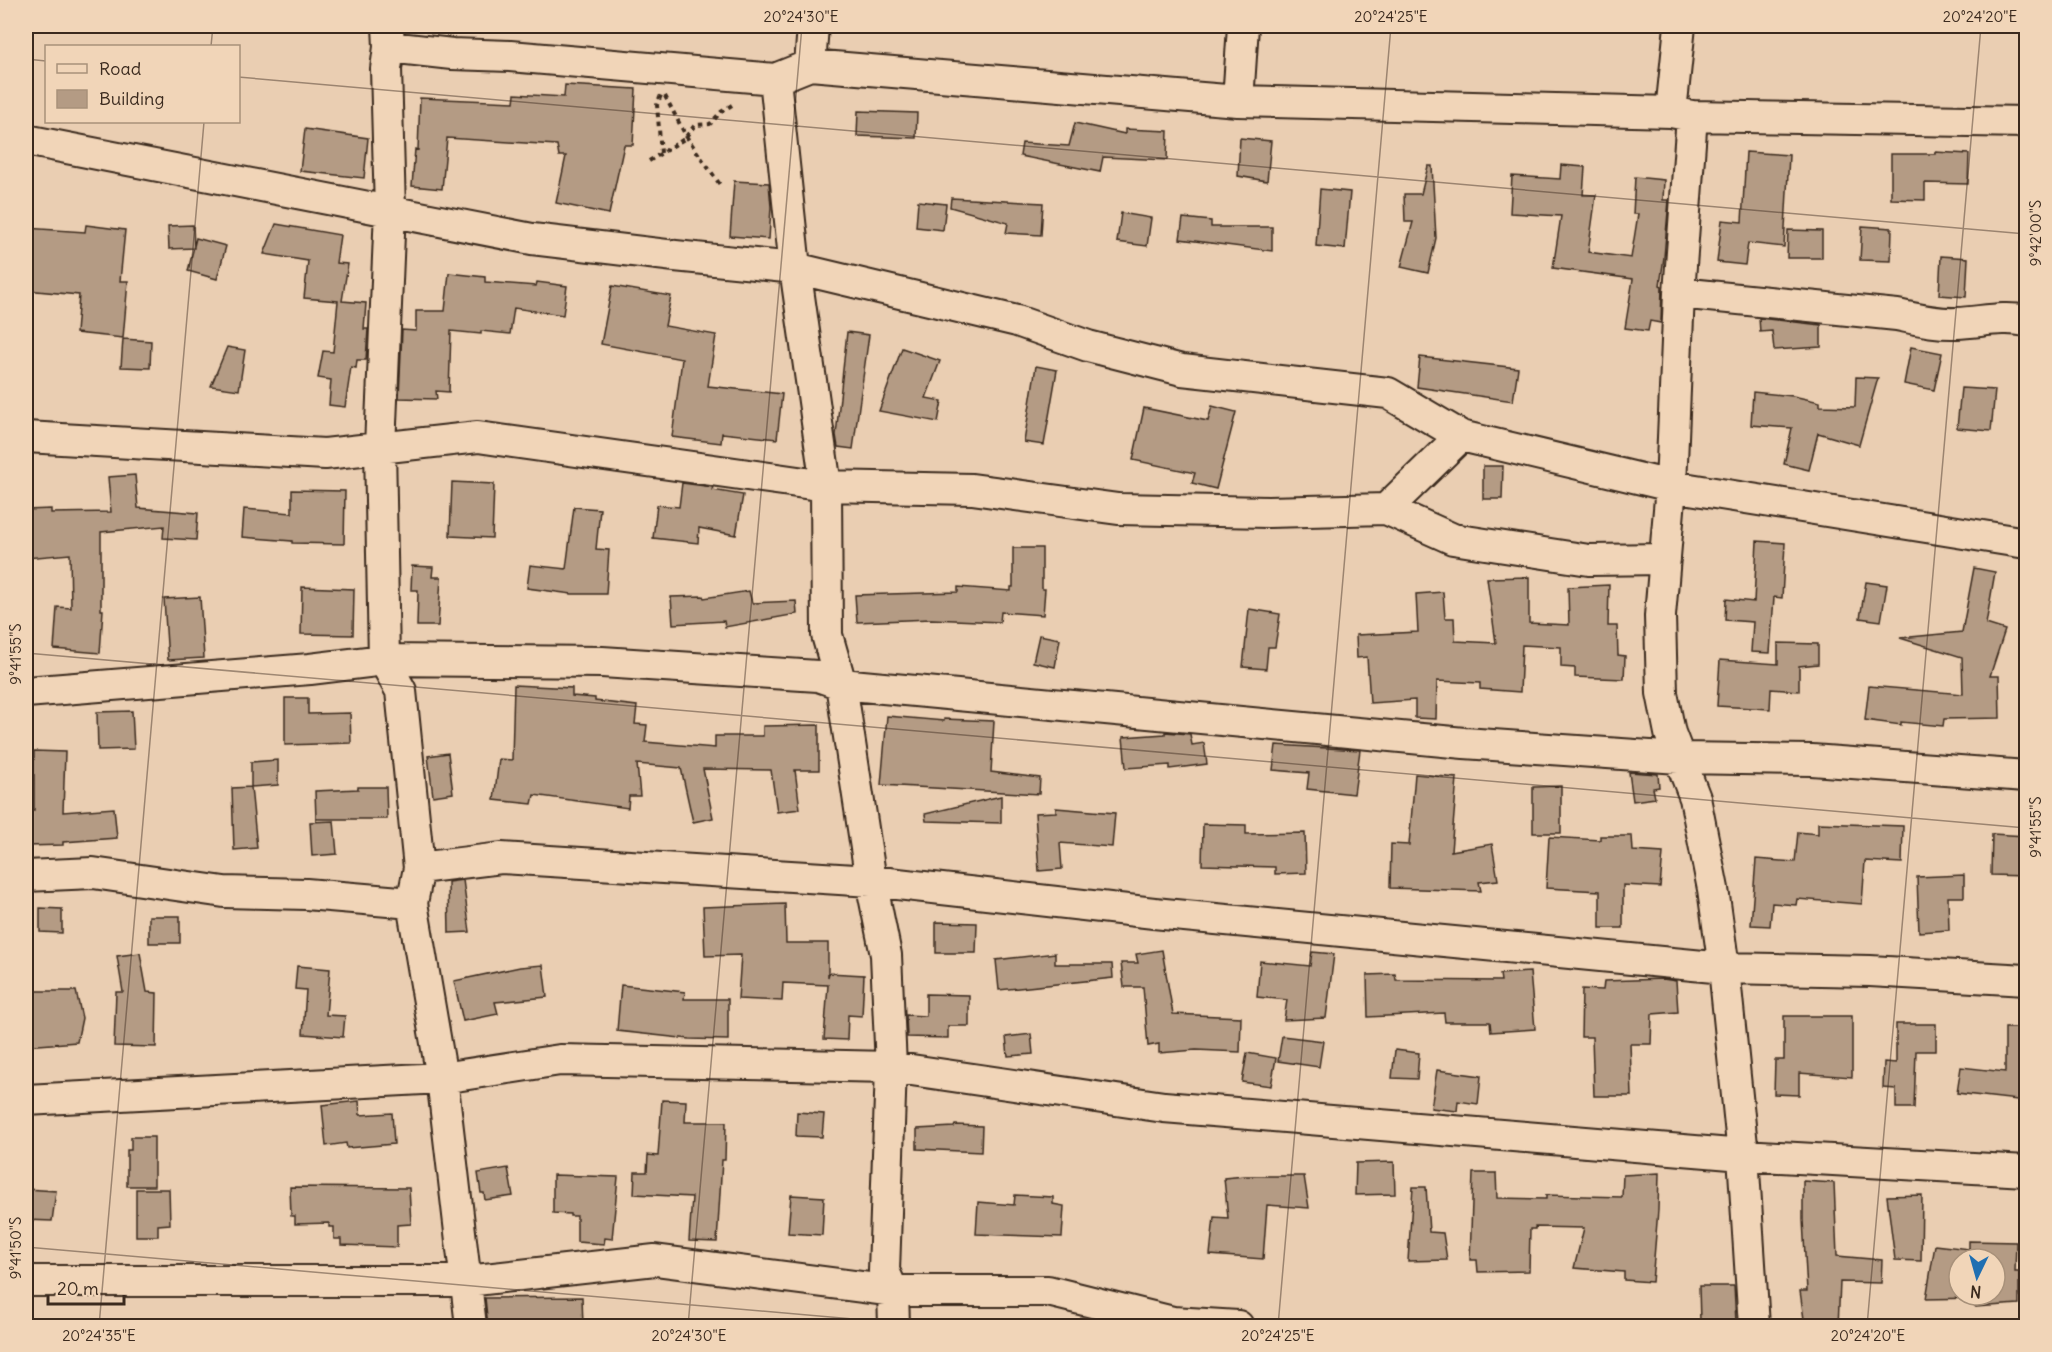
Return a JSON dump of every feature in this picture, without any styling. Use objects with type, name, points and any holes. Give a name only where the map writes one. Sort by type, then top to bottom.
[{"type":"street","points":[[810,65],[813,26]]},
{"type":"street","points":[[1238,101],[1243,26]]},
{"type":"street","points":[[1680,26],[1682,114],[1679,293],[1671,486],[1660,616],[1662,693],[1670,733],[1695,798],[1713,889],[1724,968],[1743,1155],[1754,1326]]},
{"type":"street","points":[[471,1326],[442,1078],[412,903],[419,868],[401,691],[384,660],[380,447],[390,210],[386,69],[388,36],[452,54],[521,57],[761,77],[810,65],[1238,101],[2026,122]]},
{"type":"street","points":[[761,77],[795,268],[826,486],[826,634],[841,684],[871,880],[886,955],[891,1067],[884,1271],[893,1291],[894,1326]]},
{"type":"street","points":[[26,140],[532,239],[795,268],[1017,321],[1088,346],[1182,370],[1388,393],[1461,436],[1671,486],[2026,543]]},
{"type":"street","points":[[1679,293],[1897,315],[1929,322],[1958,323],[1988,319],[2026,321]]},
{"type":"street","points":[[1386,509],[1461,436]]},
{"type":"street","points":[[26,437],[325,454],[478,437],[826,486],[972,489],[1118,509],[1268,512],[1386,509],[1453,539],[1589,561],[1665,560]]},
{"type":"street","points":[[26,692],[310,669],[384,660],[602,662],[818,676],[841,684],[1464,743],[1679,758],[1812,760],[2026,776]]},
{"type":"street","points":[[419,868],[501,858],[871,880],[1154,913],[1724,968],[1870,971],[2026,980]]},
{"type":"street","points":[[26,876],[93,873],[224,892],[306,894],[412,903]]},
{"type":"street","points":[[26,1100],[442,1078],[560,1059],[891,1067],[1164,1107],[1743,1155],[2026,1171]]},
{"type":"street","points":[[26,1281],[467,1281],[655,1260],[893,1291],[1048,1291],[1173,1324],[1238,1326]]},
{"type":"path","points":[[649,161],[686,136],[695,125],[710,124],[721,112],[740,99],[761,77]]},
{"type":"path","points":[[661,153],[657,105],[663,92],[686,136],[721,186]]},
{"type":"building","points":[[565,85],[636,89],[633,145],[624,145],[609,214],[556,203],[566,156],[559,156],[557,145],[447,138],[442,189],[412,186],[415,149],[418,150],[420,98],[514,102],[515,94],[564,97]]},
{"type":"building","points":[[858,111],[917,113],[916,138],[857,136]]},
{"type":"building","points":[[1075,123],[1125,134],[1125,129],[1168,131],[1167,160],[1103,157],[1100,172],[1020,156],[1022,143],[1069,146]]},
{"type":"building","points":[[305,129],[368,138],[364,178],[300,171]]},
{"type":"building","points":[[1240,138],[1271,141],[1267,181],[1238,176]]},
{"type":"building","points":[[1746,152],[1789,155],[1784,247],[1748,243],[1745,265],[1717,262],[1722,220],[1742,222]]},
{"type":"building","points":[[1935,152],[1969,154],[1968,184],[1925,183],[1925,200],[1891,199],[1891,154],[1935,154]]},
{"type":"building","points":[[1561,165],[1585,167],[1583,195],[1596,195],[1588,252],[1631,258],[1638,214],[1633,214],[1635,177],[1664,180],[1663,200],[1669,200],[1660,285],[1662,286],[1661,323],[1650,321],[1648,331],[1625,328],[1633,279],[1553,268],[1561,216],[1510,213],[1512,176],[1560,179]]},
{"type":"building","points":[[1428,166],[1432,166],[1436,238],[1428,273],[1401,267],[1413,222],[1405,222],[1404,194],[1421,194]]},
{"type":"building","points":[[734,181],[769,183],[771,207],[769,239],[730,236]]},
{"type":"building","points":[[1320,189],[1350,192],[1345,249],[1316,246]]},
{"type":"building","points":[[951,198],[1043,203],[1041,235],[1006,233],[1008,223],[950,207]]},
{"type":"building","points":[[918,201],[946,204],[943,230],[916,227]]},
{"type":"building","points":[[1121,213],[1151,218],[1147,246],[1117,242]]},
{"type":"building","points":[[1183,218],[1211,221],[1211,227],[1272,227],[1272,251],[1180,239]]},
{"type":"building","points":[[276,224],[340,235],[336,263],[348,264],[342,301],[366,303],[364,329],[368,329],[366,360],[357,360],[356,368],[351,367],[345,407],[329,405],[331,380],[318,378],[323,351],[333,352],[338,301],[304,298],[308,261],[264,254]]},
{"type":"building","points":[[86,225],[125,230],[120,281],[128,281],[123,338],[76,333],[79,295],[26,290],[26,228],[85,232]]},
{"type":"building","points":[[193,225],[194,248],[169,249],[168,226]]},
{"type":"building","points":[[1862,226],[1892,228],[1891,261],[1860,260]]},
{"type":"building","points":[[1788,230],[1822,231],[1822,258],[1787,258]]},
{"type":"building","points":[[196,238],[226,246],[217,279],[188,271]]},
{"type":"building","points":[[1941,256],[1968,258],[1966,297],[1939,295]]},
{"type":"building","points":[[449,273],[485,277],[485,282],[536,286],[537,282],[567,286],[563,315],[514,308],[510,334],[451,331],[449,392],[436,391],[437,399],[399,398],[402,330],[416,331],[416,311],[445,311]]},
{"type":"building","points":[[612,286],[671,296],[665,326],[716,335],[708,386],[782,394],[777,439],[722,433],[721,443],[672,437],[682,359],[601,344]]},
{"type":"building","points":[[1759,318],[1821,325],[1821,347],[1774,350],[1772,331],[1760,332]]},
{"type":"building","points":[[847,332],[869,335],[853,449],[838,447],[836,435]]},
{"type":"building","points":[[123,339],[151,341],[150,368],[121,367]]},
{"type":"building","points":[[227,347],[245,350],[239,390],[211,386]]},
{"type":"building","points":[[1911,347],[1942,353],[1934,390],[1904,384]]},
{"type":"building","points":[[902,348],[940,361],[926,398],[942,401],[938,422],[879,411]]},
{"type":"building","points":[[1420,357],[1518,368],[1513,401],[1417,387]]},
{"type":"building","points":[[1036,366],[1057,370],[1044,445],[1024,442]]},
{"type":"building","points":[[1856,377],[1878,378],[1859,445],[1818,433],[1809,470],[1784,464],[1792,428],[1751,425],[1753,392],[1793,396],[1820,402],[1820,406],[1855,407]]},
{"type":"building","points":[[1961,388],[1995,390],[1991,431],[1957,428]]},
{"type":"building","points":[[1212,406],[1236,412],[1216,489],[1192,483],[1195,473],[1133,460],[1144,408],[1208,421]]},
{"type":"building","points":[[1483,466],[1503,466],[1502,499],[1483,499]]},
{"type":"building","points":[[135,475],[138,508],[198,513],[196,540],[163,538],[164,526],[101,532],[101,610],[103,610],[100,653],[54,649],[57,607],[71,608],[70,554],[26,558],[26,510],[51,509],[51,513],[111,512],[108,477]]},
{"type":"building","points":[[452,482],[494,484],[492,538],[450,536]]},
{"type":"building","points":[[682,483],[713,487],[712,490],[743,495],[736,535],[699,528],[698,543],[653,538],[657,505],[679,507]]},
{"type":"building","points":[[292,490],[345,491],[344,544],[292,543],[292,541],[242,537],[244,509],[292,513]]},
{"type":"building","points":[[574,507],[600,509],[596,549],[609,550],[606,594],[572,594],[527,588],[530,565],[566,569]]},
{"type":"building","points":[[1757,541],[1785,543],[1782,598],[1774,597],[1770,653],[1751,652],[1753,622],[1725,620],[1726,599],[1754,602]]},
{"type":"building","points":[[1013,548],[1042,548],[1042,589],[1045,589],[1043,615],[1001,612],[1000,622],[931,619],[857,622],[855,595],[958,592],[958,587],[1011,591],[1013,587]]},
{"type":"building","points":[[412,566],[433,567],[432,577],[441,577],[438,626],[417,626],[418,590],[411,590]]},
{"type":"building","points":[[1974,568],[1995,572],[1986,624],[2005,630],[1990,676],[1999,676],[2000,718],[1944,719],[1943,726],[1901,722],[1901,725],[1865,720],[1869,686],[1963,694],[1962,657],[1900,638],[1962,632]]},
{"type":"building","points":[[1529,577],[1529,623],[1569,625],[1568,587],[1609,585],[1608,626],[1617,626],[1618,655],[1625,656],[1624,679],[1575,677],[1575,668],[1561,667],[1561,647],[1522,645],[1520,692],[1480,689],[1480,683],[1437,681],[1436,719],[1415,718],[1415,700],[1370,703],[1367,657],[1357,658],[1356,635],[1418,632],[1416,594],[1443,592],[1445,618],[1454,618],[1455,641],[1496,643],[1487,578]]},
{"type":"building","points":[[1866,582],[1887,585],[1881,621],[1860,618]]},
{"type":"building","points":[[302,587],[354,589],[353,635],[301,634]]},
{"type":"building","points":[[749,591],[752,603],[796,601],[797,614],[725,627],[724,621],[673,624],[671,597],[703,596],[704,598]]},
{"type":"building","points":[[200,597],[204,658],[168,660],[164,599]]},
{"type":"building","points":[[1249,609],[1280,614],[1275,647],[1268,647],[1266,669],[1243,667]]},
{"type":"building","points":[[1039,635],[1060,639],[1055,667],[1033,662]]},
{"type":"building","points":[[1778,643],[1818,644],[1818,664],[1799,666],[1799,691],[1771,689],[1770,709],[1717,706],[1720,660],[1778,664]]},
{"type":"building","points":[[514,685],[572,688],[572,696],[637,706],[635,724],[647,725],[645,742],[715,748],[715,736],[763,736],[763,726],[819,725],[819,770],[795,770],[800,809],[777,812],[771,770],[703,769],[713,818],[693,822],[681,768],[637,764],[640,796],[629,796],[628,808],[534,795],[532,804],[494,800],[499,759],[512,760]]},
{"type":"building","points":[[285,698],[308,698],[308,714],[350,713],[351,743],[285,745]]},
{"type":"building","points":[[132,711],[134,749],[98,750],[97,712]]},
{"type":"building","points":[[887,716],[944,721],[944,719],[994,721],[991,772],[1040,778],[1039,794],[881,785]]},
{"type":"building","points":[[1165,732],[1190,734],[1192,745],[1204,743],[1207,764],[1170,769],[1170,765],[1126,768],[1123,737],[1165,734]]},
{"type":"building","points":[[1276,745],[1360,750],[1354,794],[1307,789],[1309,773],[1273,770]]},
{"type":"building","points":[[34,751],[65,752],[63,812],[114,808],[117,838],[63,842],[63,845],[27,846],[26,811],[34,811]]},
{"type":"building","points":[[448,753],[453,793],[433,796],[428,756]]},
{"type":"building","points":[[278,760],[278,785],[251,787],[251,762]]},
{"type":"building","points":[[1629,772],[1658,774],[1659,787],[1653,788],[1655,798],[1633,801]]},
{"type":"building","points":[[1415,774],[1457,778],[1451,851],[1492,844],[1498,880],[1479,882],[1481,891],[1390,888],[1391,844],[1409,845]]},
{"type":"building","points":[[1561,786],[1561,833],[1533,833],[1533,787]]},
{"type":"building","points":[[251,787],[257,848],[234,850],[232,788]]},
{"type":"building","points":[[358,787],[386,787],[387,819],[316,819],[315,791],[358,789]]},
{"type":"building","points":[[1001,796],[1001,823],[926,821],[925,814]]},
{"type":"building","points":[[1056,808],[1115,813],[1112,847],[1060,843],[1062,869],[1039,871],[1035,813],[1056,812]]},
{"type":"building","points":[[334,821],[337,854],[312,856],[310,822]]},
{"type":"building","points":[[1818,823],[1903,826],[1902,863],[1865,861],[1862,904],[1797,899],[1796,905],[1772,903],[1770,926],[1751,925],[1756,859],[1795,862],[1798,832],[1818,834]]},
{"type":"building","points":[[1203,824],[1246,825],[1246,834],[1305,833],[1306,873],[1275,874],[1275,867],[1202,865]]},
{"type":"building","points":[[1992,834],[2026,836],[2026,876],[1991,875]]},
{"type":"building","points":[[1600,836],[1632,836],[1633,851],[1663,853],[1660,887],[1623,885],[1623,928],[1600,928],[1600,891],[1546,888],[1549,837],[1600,840]]},
{"type":"building","points":[[1964,875],[1964,897],[1948,897],[1949,930],[1919,932],[1917,877]]},
{"type":"building","points":[[463,880],[470,932],[449,933],[448,882]]},
{"type":"building","points":[[785,904],[786,943],[828,943],[828,977],[829,973],[864,975],[862,1016],[848,1015],[847,1040],[824,1039],[828,985],[783,983],[782,1001],[738,999],[741,955],[705,956],[703,907]]},
{"type":"building","points":[[40,908],[62,909],[62,933],[40,932]]},
{"type":"building","points":[[149,916],[180,916],[180,943],[149,943]]},
{"type":"building","points":[[936,922],[977,923],[976,953],[936,953]]},
{"type":"building","points":[[1162,950],[1173,1014],[1241,1017],[1240,1052],[1196,1050],[1159,1053],[1159,1044],[1148,1046],[1143,987],[1124,987],[1121,963],[1138,963],[1136,954]]},
{"type":"building","points":[[1312,952],[1334,954],[1326,1018],[1284,1020],[1287,1000],[1257,997],[1260,961],[1310,966]]},
{"type":"building","points":[[140,953],[147,992],[157,993],[156,1047],[114,1046],[116,992],[123,992],[117,956]]},
{"type":"building","points":[[1055,953],[1055,964],[1112,964],[1113,978],[999,990],[996,960]]},
{"type":"building","points":[[543,965],[547,997],[495,1002],[498,1014],[463,1021],[454,981],[520,967]]},
{"type":"building","points":[[297,966],[330,969],[326,1015],[345,1016],[343,1037],[303,1034],[306,990],[295,989]]},
{"type":"building","points":[[1530,972],[1535,1029],[1491,1032],[1490,1022],[1445,1022],[1444,1013],[1368,1017],[1367,975],[1395,974],[1396,980],[1501,981],[1500,974]]},
{"type":"building","points":[[1663,979],[1676,981],[1678,1012],[1652,1014],[1651,1044],[1630,1044],[1632,1096],[1594,1096],[1592,1037],[1581,1037],[1582,989],[1603,990],[1604,981]]},
{"type":"building","points":[[621,985],[685,992],[684,999],[728,999],[728,1040],[690,1039],[617,1031]]},
{"type":"building","points":[[26,991],[76,991],[82,1018],[77,1042],[26,1046]]},
{"type":"building","points":[[926,994],[969,995],[969,1026],[948,1026],[948,1038],[907,1037],[906,1015],[926,1016]]},
{"type":"building","points":[[1784,1016],[1852,1016],[1852,1077],[1799,1073],[1799,1095],[1774,1094],[1775,1060],[1784,1060]]},
{"type":"building","points":[[1896,1024],[1936,1024],[1936,1051],[1916,1051],[1914,1108],[1896,1108],[1896,1089],[1883,1088],[1884,1062],[1896,1063]]},
{"type":"building","points":[[2005,1028],[2026,1028],[2026,1101],[1957,1093],[1961,1067],[2005,1072]]},
{"type":"building","points":[[1031,1034],[1033,1054],[1008,1056],[1006,1037]]},
{"type":"building","points":[[1282,1036],[1323,1041],[1319,1067],[1278,1061]]},
{"type":"building","points":[[1395,1050],[1419,1053],[1417,1079],[1392,1078]]},
{"type":"building","points":[[1247,1053],[1276,1058],[1271,1086],[1242,1082]]},
{"type":"building","points":[[1437,1070],[1481,1076],[1478,1104],[1458,1101],[1457,1111],[1431,1108]]},
{"type":"building","points":[[662,1100],[686,1101],[685,1122],[726,1122],[725,1160],[722,1160],[717,1242],[689,1241],[692,1197],[634,1194],[635,1172],[647,1172],[648,1155],[658,1156]]},
{"type":"building","points":[[359,1101],[360,1115],[392,1113],[394,1144],[347,1148],[346,1143],[326,1146],[322,1105]]},
{"type":"building","points":[[797,1112],[824,1114],[822,1137],[796,1136]]},
{"type":"building","points":[[955,1125],[982,1126],[981,1152],[917,1149],[917,1129],[954,1127]]},
{"type":"building","points":[[131,1137],[154,1137],[154,1186],[127,1186],[127,1150],[131,1150]]},
{"type":"building","points":[[1394,1162],[1395,1194],[1355,1195],[1356,1163]]},
{"type":"building","points":[[508,1168],[513,1196],[485,1200],[484,1193],[481,1193],[478,1173]]},
{"type":"building","points":[[1473,1173],[1496,1173],[1497,1198],[1546,1199],[1546,1195],[1622,1197],[1623,1175],[1659,1173],[1652,1282],[1624,1280],[1624,1272],[1574,1268],[1584,1228],[1535,1227],[1535,1229],[1530,1229],[1529,1271],[1478,1272],[1477,1260],[1470,1260]]},
{"type":"building","points":[[553,1175],[618,1177],[612,1239],[605,1238],[604,1244],[577,1242],[577,1216],[553,1213]]},
{"type":"building","points":[[1304,1176],[1309,1208],[1267,1205],[1263,1259],[1210,1255],[1214,1217],[1228,1218],[1224,1178]]},
{"type":"building","points":[[1803,1181],[1834,1183],[1837,1256],[1882,1260],[1881,1283],[1840,1282],[1838,1326],[1805,1326],[1800,1291],[1807,1291]]},
{"type":"building","points":[[290,1187],[409,1188],[411,1224],[397,1225],[397,1247],[341,1245],[341,1239],[334,1239],[334,1227],[329,1227],[329,1223],[295,1224],[295,1216],[291,1216]]},
{"type":"building","points":[[1413,1187],[1426,1187],[1429,1232],[1443,1233],[1447,1260],[1408,1261]]},
{"type":"building","points":[[26,1189],[56,1191],[52,1221],[26,1220]]},
{"type":"building","points":[[136,1189],[169,1189],[170,1224],[158,1225],[158,1236],[136,1236]]},
{"type":"building","points":[[791,1195],[824,1197],[822,1235],[788,1233]]},
{"type":"building","points":[[1015,1195],[1053,1197],[1053,1204],[1064,1206],[1062,1237],[976,1234],[978,1202],[1014,1205]]},
{"type":"building","points":[[1922,1195],[1921,1261],[1895,1260],[1887,1196]]},
{"type":"building","points":[[1969,1241],[2016,1242],[2015,1272],[2019,1272],[2019,1304],[2007,1305],[2007,1247],[1969,1247]]},
{"type":"building","points":[[1935,1245],[1952,1247],[1947,1247],[1947,1299],[1926,1299]]},
{"type":"building","points":[[1699,1286],[1734,1286],[1736,1322],[1700,1322]]},
{"type":"building","points":[[582,1297],[583,1326],[488,1326],[485,1298]]}]
